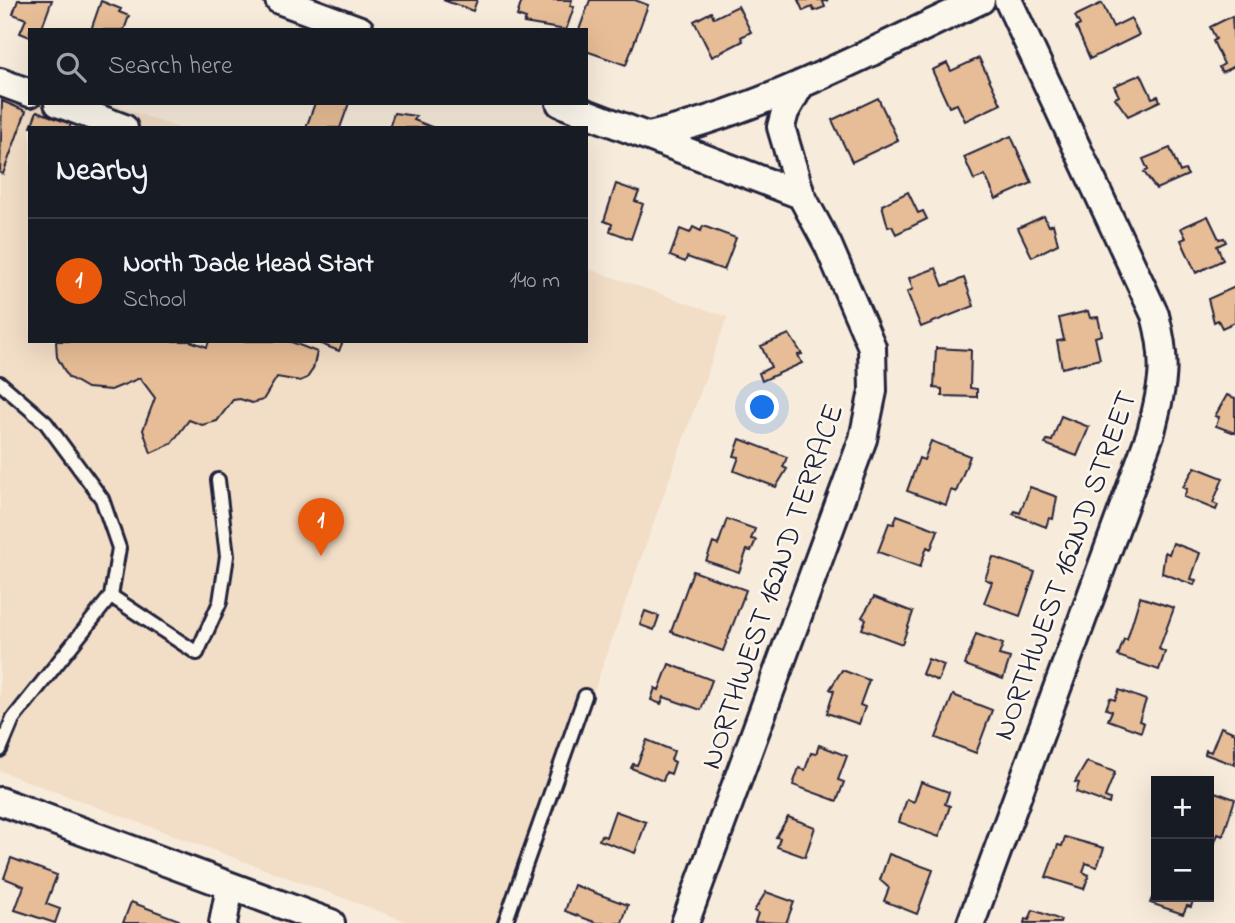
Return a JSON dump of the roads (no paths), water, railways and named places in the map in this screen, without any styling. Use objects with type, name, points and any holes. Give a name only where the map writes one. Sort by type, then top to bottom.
[{"type":"street","points":[[279,0],[355,28]]},
{"type":"street","points":[[649,136],[699,124],[746,107],[981,0]]},
{"type":"street","name":"NORTHWEST 162ND STREET","points":[[971,923],[1151,432],[1163,384],[1164,349],[1155,315],[1008,0]]},
{"type":"street","points":[[0,82],[28,92]]},
{"type":"street","points":[[761,180],[780,169],[785,140],[785,112],[801,83]]},
{"type":"street","points":[[63,105],[119,126]]},
{"type":"street","points":[[565,105],[801,195]]},
{"type":"street","points":[[746,107],[769,116],[785,140]]},
{"type":"street","points":[[695,156],[693,138],[699,124]]},
{"type":"street","name":"NORTHWEST 162ND TERRACE","points":[[685,923],[863,439],[873,391],[872,347],[828,245],[801,195],[785,140]]},
{"type":"street","points":[[0,801],[331,923]]},
{"type":"street","points":[[223,923],[230,887]]},
{"type":"lane","points":[[0,383],[46,422],[102,499],[119,548],[111,596],[13,719],[0,750]]},
{"type":"lane","points":[[111,596],[197,653],[220,602],[227,556],[218,480]]},
{"type":"lane","points":[[505,923],[585,696]]},
{"type":"place","name":"North Dade Head Start","points":[[321,556]]}]
